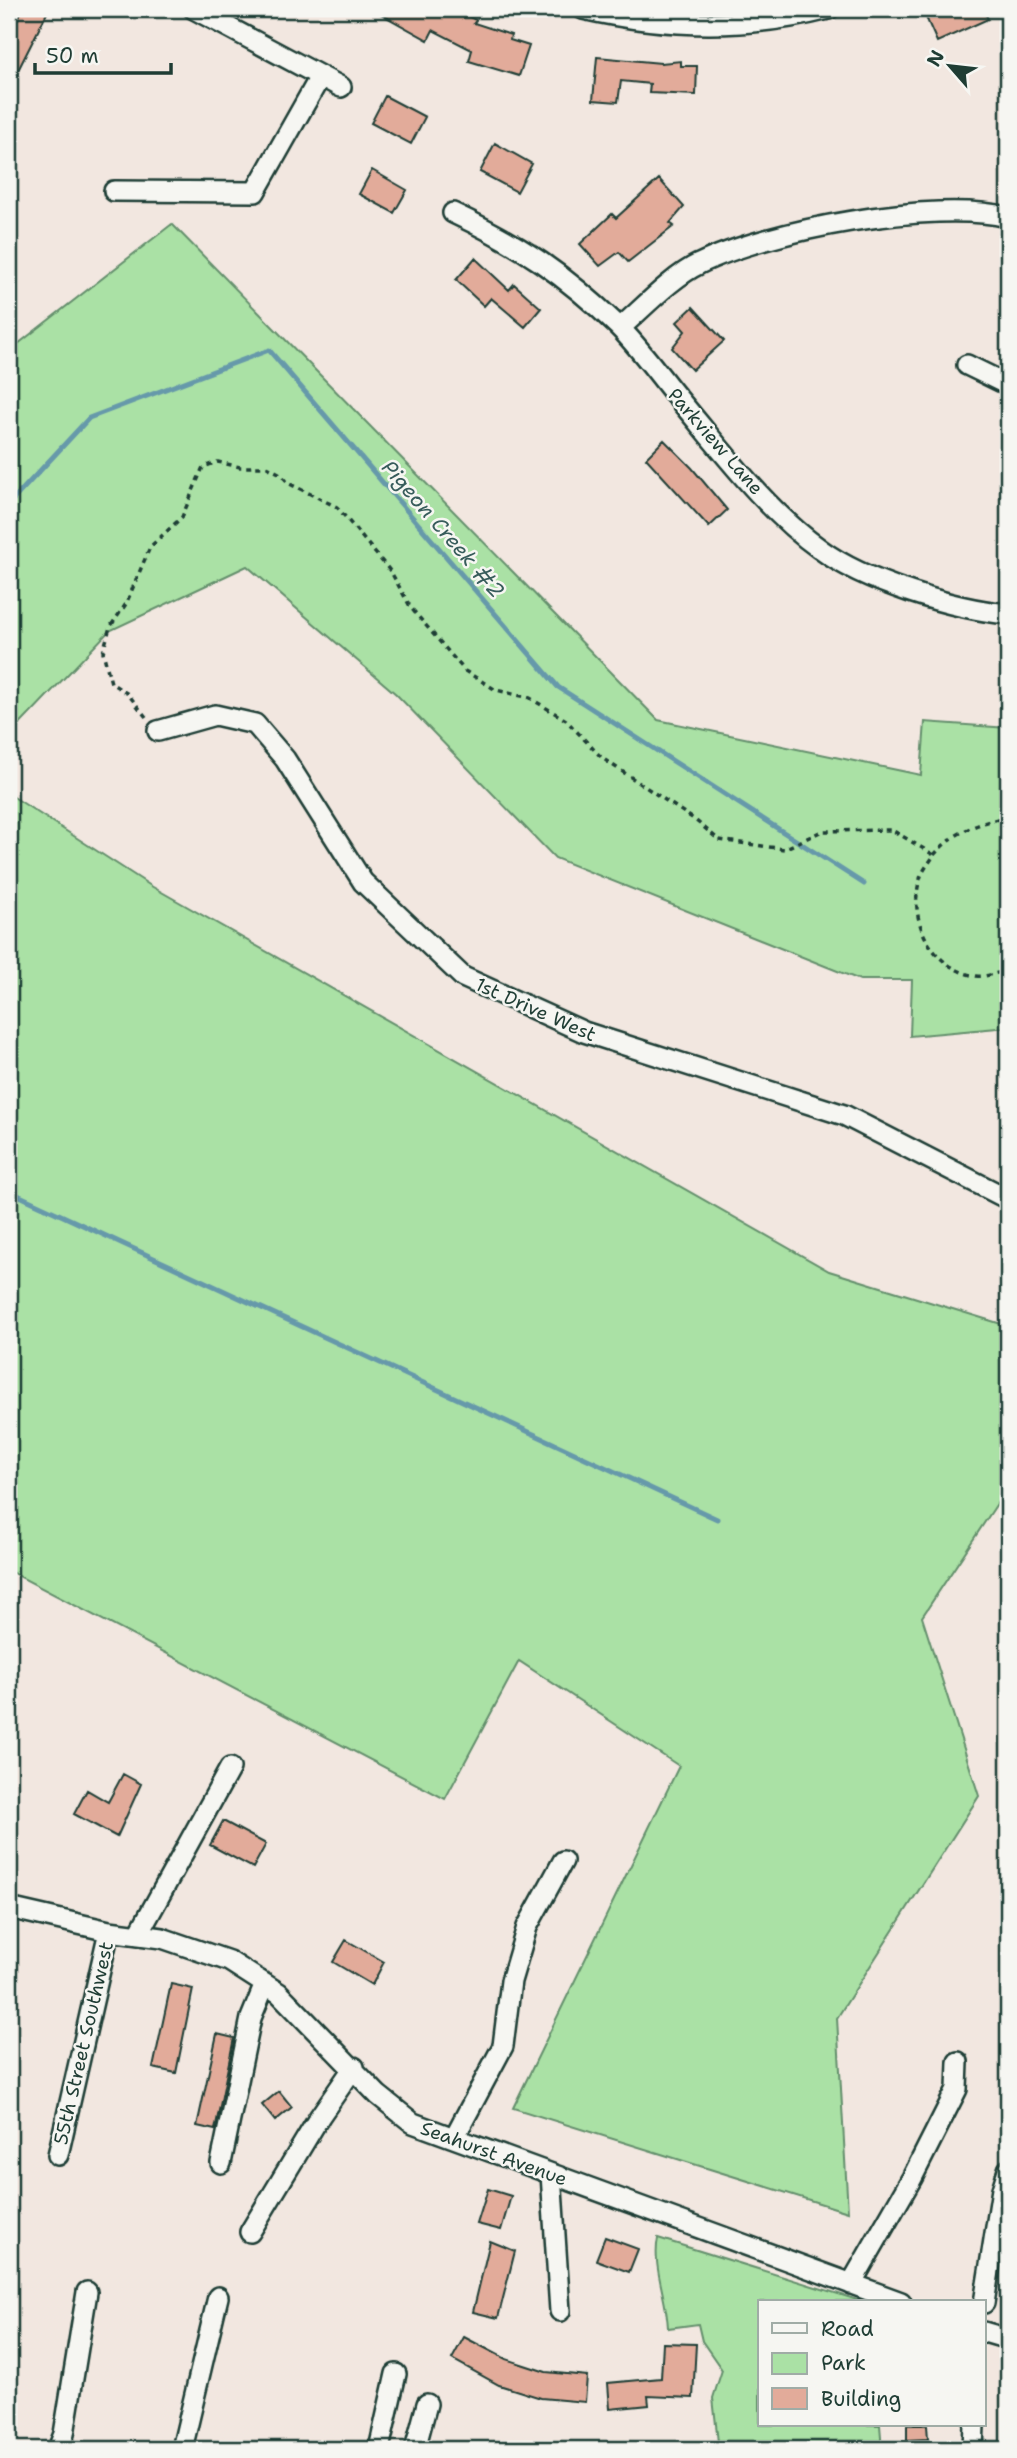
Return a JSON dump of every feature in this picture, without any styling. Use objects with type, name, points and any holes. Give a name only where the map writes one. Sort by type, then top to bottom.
[{"type":"street","points":[[194,9],[341,87]]},
{"type":"street","points":[[583,9],[668,24],[729,25],[796,17],[829,9]]},
{"type":"street","points":[[114,191],[255,192],[320,77]]},
{"type":"street","points":[[620,328],[696,265],[752,241],[822,227],[954,209],[1008,217]]},
{"type":"street","name":"Parkview Lane","points":[[453,213],[512,241],[563,277],[620,328],[751,485],[820,550],[893,586],[976,611],[1008,614]]},
{"type":"street","points":[[967,365],[1008,385]]},
{"type":"street","name":"1st Drive West","points":[[158,731],[215,715],[255,724],[285,759],[363,881],[463,976],[584,1032],[844,1115],[1008,1199]]},
{"type":"street","points":[[138,1935],[230,1768]]},
{"type":"street","points":[[454,2138],[503,2046],[511,1981],[527,1927],[563,1861]]},
{"type":"street","name":"Seahurst Avenue","points":[[9,1908],[109,1931],[162,1938],[229,1961],[279,1993],[354,2067],[378,2095],[413,2123],[895,2300]]},
{"type":"street","name":"55th Street Southwest","points":[[58,2155],[109,1931]]},
{"type":"street","points":[[221,2164],[251,2018],[265,1984]]},
{"type":"street","points":[[850,2284],[912,2178],[957,2089],[958,2062]]},
{"type":"street","points":[[250,2232],[320,2116],[354,2067]]},
{"type":"street","points":[[984,2300],[1002,2189],[1008,2170]]},
{"type":"street","points":[[551,2174],[560,2311]]},
{"type":"street","points":[[58,2449],[64,2434],[88,2292]]},
{"type":"street","points":[[182,2449],[218,2297]]},
{"type":"street","points":[[986,2333],[1008,2339]]},
{"type":"street","points":[[379,2449],[396,2374]]},
{"type":"street","points":[[415,2449],[427,2404]]},
{"type":"street","points":[[973,2449],[974,2426]]},
{"type":"path","points":[[158,731],[128,694],[111,683],[110,668],[103,652],[110,627],[126,604],[150,547],[182,517],[203,467],[218,461],[240,467],[267,467],[279,473],[290,484],[344,513],[391,572],[411,608],[476,680],[546,707],[573,726],[602,758],[695,820],[719,840],[784,849],[821,831],[892,830],[934,855]]},
{"type":"path","points":[[1008,817],[989,821],[956,834],[934,855],[920,879],[919,893],[919,912],[929,947],[949,966],[964,974],[980,977],[1008,972]]},
{"type":"green space","points":[[172,224],[658,720],[921,775],[925,722],[1008,728],[1008,1027],[910,1036],[912,980],[860,980],[555,858],[396,694],[247,566],[109,631],[9,736],[9,351]]},
{"type":"green space","points":[[9,794],[151,886],[829,1271],[1008,1326],[1008,1487],[922,1617],[979,1796],[837,2018],[848,2212],[513,2108],[679,1766],[519,1661],[445,1799],[9,1571]]},
{"type":"green space","points":[[658,2238],[858,2300],[758,2300],[758,2426],[880,2426],[882,2449],[771,2449],[718,2442],[713,2398],[722,2370],[702,2341],[698,2324],[668,2328],[657,2249]]},
{"type":"building","points":[[23,9],[49,9],[9,88],[9,35]]},
{"type":"building","points":[[372,9],[452,9],[476,20],[474,23],[511,35],[510,40],[529,46],[519,76],[469,61],[472,50],[433,30],[428,40]]},
{"type":"building","points":[[940,9],[983,9],[988,19],[937,42],[925,15]]},
{"type":"building","points":[[597,57],[661,63],[681,61],[681,66],[697,66],[696,95],[649,93],[650,84],[621,81],[618,102],[593,100]]},
{"type":"building","points":[[385,96],[425,117],[411,144],[371,123]]},
{"type":"building","points":[[495,143],[532,164],[517,192],[480,172]]},
{"type":"building","points":[[372,170],[407,190],[394,213],[359,194]]},
{"type":"building","points":[[659,179],[684,207],[670,223],[674,226],[628,262],[619,252],[600,266],[580,244],[612,214],[616,218]]},
{"type":"building","points":[[475,258],[509,290],[514,284],[541,308],[525,327],[491,298],[484,306],[456,280]]},
{"type":"building","points":[[693,307],[724,341],[692,370],[672,348],[685,331],[677,322]]},
{"type":"building","points":[[664,440],[727,510],[709,527],[646,458]]},
{"type":"building","points":[[123,1774],[141,1784],[117,1837],[74,1814],[87,1790],[108,1802]]},
{"type":"building","points":[[223,1821],[266,1844],[253,1868],[210,1845]]},
{"type":"building","points":[[346,1940],[384,1962],[372,1985],[333,1962]]},
{"type":"building","points":[[171,1984],[193,1989],[176,2073],[153,2068]]},
{"type":"building","points":[[217,2034],[234,2038],[215,2130],[197,2126]]},
{"type":"building","points":[[279,2091],[292,2107],[275,2121],[262,2105]]},
{"type":"building","points":[[488,2189],[511,2196],[501,2230],[477,2224]]},
{"type":"building","points":[[605,2237],[638,2249],[629,2272],[596,2260]]},
{"type":"building","points":[[490,2241],[515,2251],[498,2318],[473,2312]]},
{"type":"building","points":[[464,2337],[506,2359],[546,2372],[587,2376],[585,2402],[541,2398],[499,2385],[452,2359]]},
{"type":"building","points":[[663,2343],[696,2344],[693,2398],[648,2396],[649,2405],[610,2409],[608,2383],[661,2378]]},
{"type":"building","points":[[907,2426],[927,2426],[928,2439],[907,2440]]},
{"type":"waterway","name":"Pigeon Creek #2","points":[[9,504],[89,418],[269,350],[558,687],[864,884]]},
{"type":"waterway","points":[[9,1191],[717,1519]]}]
